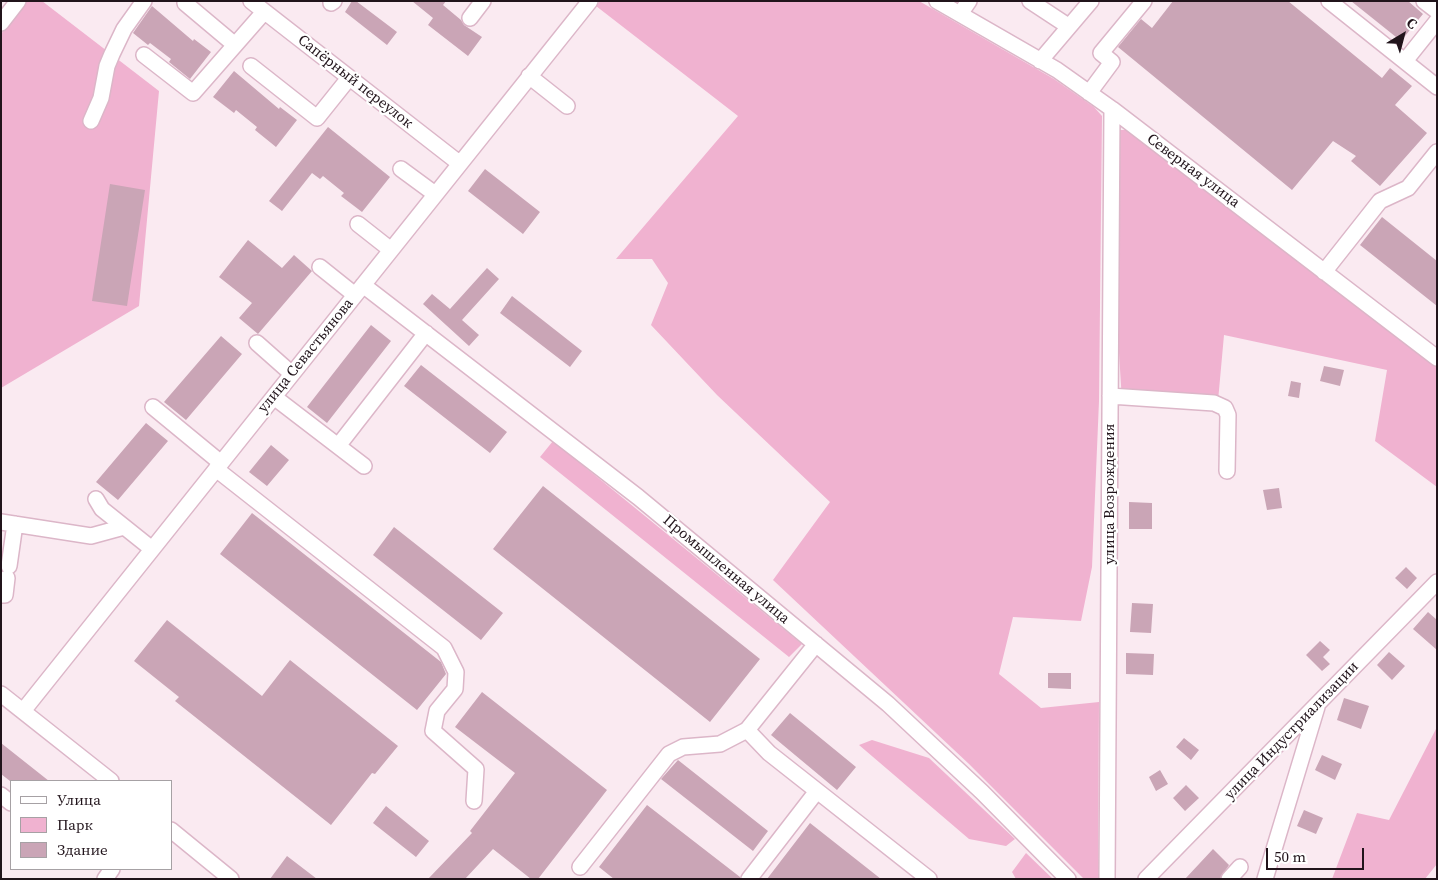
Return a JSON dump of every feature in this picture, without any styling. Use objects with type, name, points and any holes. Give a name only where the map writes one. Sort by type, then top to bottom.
[{"type":"street","points":[[1,23],[18,1]]},
{"type":"street","points":[[91,121],[101,98],[109,60],[124,28],[144,1]]},
{"type":"street","name":"Сапёрный переулок","points":[[251,1],[459,163]]},
{"type":"street","points":[[470,18],[483,1]]},
{"type":"street","name":"улица Севастьянова","points":[[23,711],[590,1]]},
{"type":"street","name":"Северная улица","points":[[937,1],[1040,61],[1112,109],[1437,358]]},
{"type":"street","points":[[960,14],[969,1]]},
{"type":"street","points":[[1030,1],[1068,26]]},
{"type":"street","points":[[1040,61],[1091,1]]},
{"type":"street","points":[[1089,93],[1112,62],[1101,53],[1144,1]]},
{"type":"street","points":[[1329,1],[1437,86]]},
{"type":"street","points":[[1424,1],[1437,11]]},
{"type":"street","points":[[185,3],[235,45]]},
{"type":"street","points":[[144,55],[193,93],[264,12]]},
{"type":"street","points":[[1405,61],[1437,21]]},
{"type":"street","points":[[251,66],[317,118],[349,78]]},
{"type":"street","points":[[529,76],[567,106]]},
{"type":"street","name":"улица Возрождения","points":[[1108,879],[1112,109]]},
{"type":"street","points":[[1324,272],[1380,201],[1408,188],[1437,152]]},
{"type":"street","points":[[401,168],[434,194]]},
{"type":"street","points":[[358,224],[391,250]]},
{"type":"street","name":"Промышленная улица","points":[[320,267],[426,334],[638,497],[888,704],[982,792],[1068,879]]},
{"type":"street","points":[[338,446],[426,334]]},
{"type":"street","points":[[257,343],[292,374]]},
{"type":"street","points":[[1110,396],[1214,403],[1225,408],[1228,415],[1227,471]]},
{"type":"street","points":[[274,397],[364,466]]},
{"type":"street","points":[[153,407],[218,466],[444,648],[456,672],[455,689],[437,711],[433,731],[476,769],[474,800]]},
{"type":"street","points":[[96,499],[102,509],[152,549]]},
{"type":"street","points":[[1,595],[5,596],[8,572],[8,523],[91,536],[124,527]]},
{"type":"street","name":"улица Индустриализации","points":[[1146,879],[1437,582]]},
{"type":"street","points":[[580,867],[669,754],[683,747],[720,744],[747,730],[816,644]]},
{"type":"street","points":[[1,694],[110,780]]},
{"type":"street","points":[[1265,879],[1317,706]]},
{"type":"street","points":[[747,730],[769,753],[929,879]]},
{"type":"street","points":[[748,879],[818,791]]},
{"type":"street","points":[[172,831],[231,879]]},
{"type":"street","points":[[1229,879],[1240,867]]},
{"type":"green space","points":[[26,1],[42,1],[159,91],[139,306],[1,388],[1,34]]},
{"type":"green space","points":[[600,1],[919,1],[1054,79],[1094,107],[1102,116],[1099,401],[1092,567],[1081,621],[1013,617],[999,674],[1041,708],[1099,702],[1098,878],[1084,879],[969,764],[773,580],[830,502],[717,395],[651,325],[668,283],[652,259],[616,259],[738,116],[596,6]]},
{"type":"green space","points":[[1119,130],[1126,130],[1155,150],[1437,366],[1437,487],[1375,441],[1387,370],[1224,335],[1218,401],[1122,401],[1117,321]]},
{"type":"green space","points":[[553,441],[802,644],[789,657],[540,457]]},
{"type":"green space","points":[[1437,727],[1437,864],[1425,879],[1332,879],[1357,813],[1389,820]]},
{"type":"green space","points":[[872,740],[929,758],[1015,839],[1006,846],[969,839],[859,745]]},
{"type":"green space","points":[[1026,853],[1053,879],[1016,879],[1012,872]]},
{"type":"building","points":[[352,1],[356,1],[397,32],[387,45],[345,12]]},
{"type":"building","points":[[412,1],[446,1],[443,5],[461,20],[464,25],[482,37],[468,56],[428,25],[433,18]]},
{"type":"building","points":[[1173,1],[1288,1],[1382,78],[1390,68],[1412,86],[1395,105],[1427,133],[1380,186],[1351,161],[1356,156],[1333,141],[1292,190],[1118,47],[1141,19],[1152,28]]},
{"type":"building","points":[[1351,1],[1408,1],[1423,14],[1401,41]]},
{"type":"building","points":[[152,6],[193,41],[194,39],[211,52],[190,79],[169,62],[171,59],[133,33]]},
{"type":"building","points":[[234,71],[279,109],[280,107],[297,120],[276,147],[255,130],[257,127],[236,110],[234,113],[213,97]]},
{"type":"building","points":[[328,127],[390,177],[362,212],[341,196],[344,193],[323,176],[320,179],[312,173],[282,211],[269,201]]},
{"type":"building","points":[[485,169],[540,212],[523,234],[468,191]]},
{"type":"building","points":[[110,184],[145,190],[127,306],[92,301]]},
{"type":"building","points":[[1382,217],[1437,261],[1437,306],[1360,245]]},
{"type":"building","points":[[248,240],[282,268],[294,255],[312,271],[258,334],[239,318],[252,303],[219,277]]},
{"type":"building","points":[[487,268],[499,279],[462,320],[479,335],[469,346],[423,304],[432,294],[450,309]]},
{"type":"building","points":[[512,296],[582,351],[570,367],[500,313]]},
{"type":"building","points":[[371,325],[391,341],[327,423],[307,407]]},
{"type":"building","points":[[221,336],[242,354],[186,420],[164,402]]},
{"type":"building","points":[[421,365],[507,432],[490,453],[404,386]]},
{"type":"building","points":[[1324,366],[1344,370],[1340,386],[1320,381]]},
{"type":"building","points":[[1291,381],[1301,383],[1299,398],[1288,396]]},
{"type":"building","points":[[146,423],[168,441],[118,500],[96,482]]},
{"type":"building","points":[[271,445],[289,460],[267,486],[249,472]]},
{"type":"building","points":[[543,486],[760,659],[710,722],[493,549]]},
{"type":"building","points":[[1279,488],[1282,508],[1267,510],[1263,490]]},
{"type":"building","points":[[1129,502],[1152,503],[1152,529],[1129,529]]},
{"type":"building","points":[[252,513],[441,662],[446,674],[417,710],[220,554]]},
{"type":"building","points":[[394,527],[503,613],[481,640],[373,555]]},
{"type":"building","points":[[1406,567],[1417,578],[1407,589],[1395,578]]},
{"type":"building","points":[[1132,603],[1153,604],[1151,633],[1130,632]]},
{"type":"building","points":[[1428,612],[1437,620],[1437,650],[1413,629]]},
{"type":"building","points":[[167,620],[262,696],[290,660],[398,746],[375,774],[372,773],[331,825],[175,701],[179,697],[134,661]]},
{"type":"building","points":[[1320,641],[1330,650],[1323,657],[1330,664],[1322,671],[1306,655]]},
{"type":"building","points":[[1389,652],[1405,666],[1392,680],[1377,665]]},
{"type":"building","points":[[1126,653],[1154,654],[1153,675],[1126,674]]},
{"type":"building","points":[[1048,673],[1071,673],[1071,689],[1048,688]]},
{"type":"building","points":[[482,692],[607,790],[538,879],[531,879],[493,849],[465,879],[428,879],[472,833],[470,831],[515,773],[455,727]]},
{"type":"building","points":[[1344,698],[1369,706],[1361,729],[1337,720]]},
{"type":"building","points":[[790,713],[856,767],[837,790],[771,735]]},
{"type":"building","points":[[1184,738],[1199,750],[1191,760],[1176,747]]},
{"type":"building","points":[[1,743],[48,780],[10,781],[1,774]]},
{"type":"building","points":[[1322,755],[1342,764],[1335,780],[1315,770]]},
{"type":"building","points":[[678,760],[768,831],[753,851],[661,779]]},
{"type":"building","points":[[1160,770],[1168,784],[1156,791],[1149,777]]},
{"type":"building","points":[[1186,785],[1199,798],[1185,811],[1173,798]]},
{"type":"building","points":[[647,805],[740,877],[740,879],[614,879],[599,867]]},
{"type":"building","points":[[386,806],[429,841],[416,857],[373,823]]},
{"type":"building","points":[[1304,810],[1323,818],[1316,834],[1297,826]]},
{"type":"building","points":[[810,823],[881,879],[767,879]]},
{"type":"building","points":[[1213,849],[1229,865],[1220,879],[1185,879]]},
{"type":"building","points":[[287,856],[317,879],[270,879]]}]
